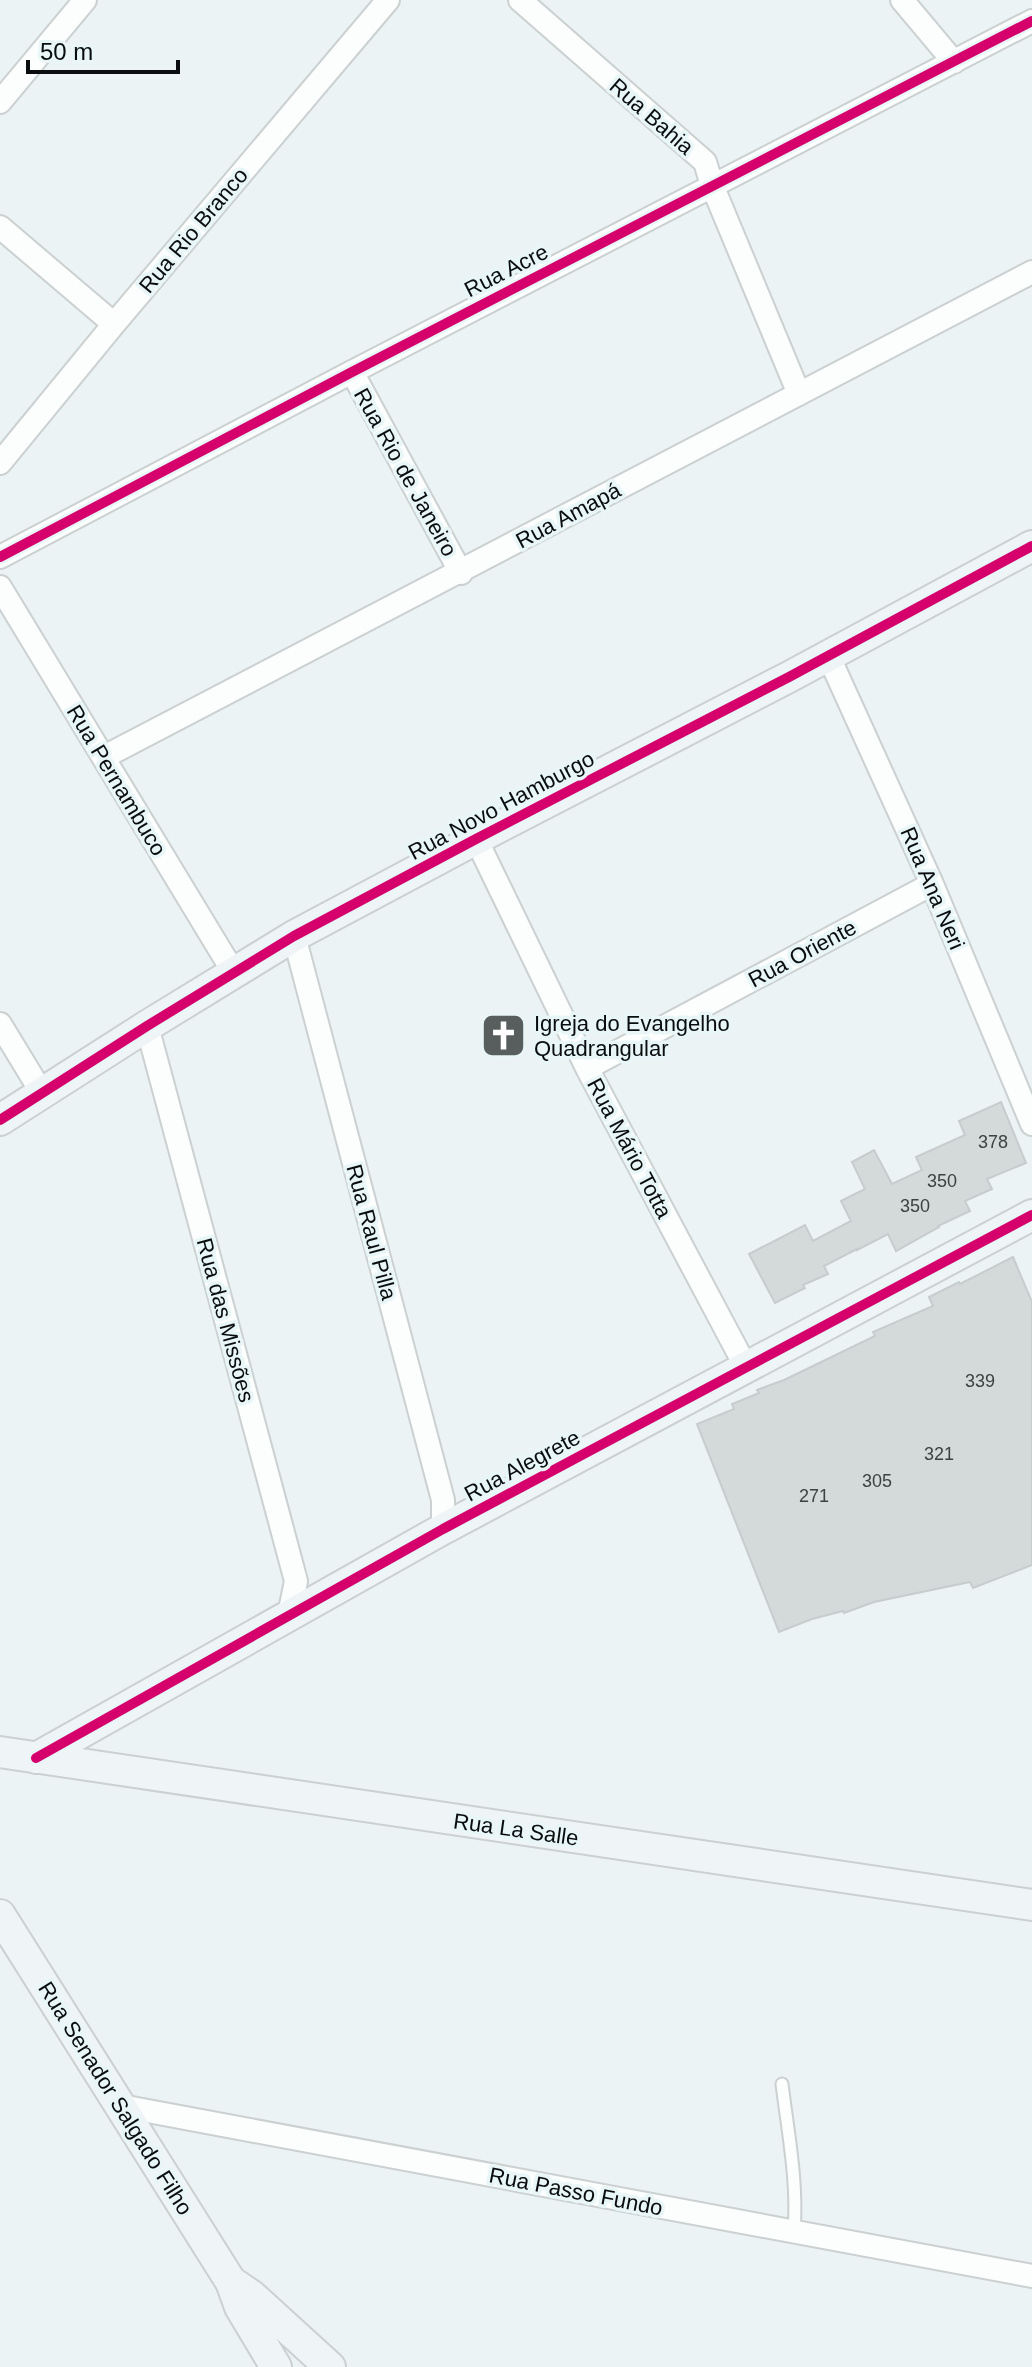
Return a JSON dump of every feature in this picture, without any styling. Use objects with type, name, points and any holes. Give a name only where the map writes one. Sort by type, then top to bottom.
[{"type":"street","points":[[0,102],[85,0]]},
{"type":"street","name":"Rua Rio Branco","points":[[0,463],[388,0]]},
{"type":"street","name":"Rua Bahia","points":[[520,0],[705,162],[799,394]]},
{"type":"street","points":[[902,0],[954,62]]},
{"type":"street","name":"Rua Acre","points":[[0,557],[1032,21]]},
{"type":"street","points":[[0,227],[114,324]]},
{"type":"street","name":"Rua Amapá","points":[[104,757],[1032,272]]},
{"type":"street","name":"Rua Rio de Janeiro","points":[[352,372],[461,573]]},
{"type":"street","name":"Rua Novo Hamburgo","points":[[0,1120],[294,936],[1032,546]]},
{"type":"street","name":"Rua Pernambuco","points":[[0,587],[234,973]]},
{"type":"street","name":"Rua Ana Neri","points":[[828,655],[932,884],[1032,1124]]},
{"type":"street","name":"Rua Mário Totta","points":[[476,839],[587,1068],[747,1369]]},
{"type":"street","name":"Rua Oriente","points":[[587,1068],[932,884]]},
{"type":"street","name":"Rua Raul Pilla","points":[[294,936],[443,1500],[443,1529]]},
{"type":"street","points":[[0,1024],[42,1093]]},
{"type":"street","name":"Rua das Missões","points":[[147,1026],[296,1581],[289,1615]]},
{"type":"street","name":"Rua Alegrete","points":[[36,1758],[443,1529],[1032,1215]]},
{"type":"street","name":"Rua La Salle","points":[[0,1752],[1032,1905]]},
{"type":"street","name":"Rua Senador Salgado Filho","points":[[0,1915],[231,2282],[240,2307],[272,2359]]},
{"type":"street","name":"Rua Passo Fundo","points":[[121,2106],[1032,2276]]},
{"type":"street","name":"Rua Senador Salgado Filho","points":[[231,2282],[252,2296],[330,2367]]},
{"type":"street","points":[[272,2359],[271,2341],[290,2330]]},
{"type":"lane","points":[[782,2084],[794,2181],[794,2232]]},
{"type":"building","points":[[1001,1102],[1026,1163],[987,1179],[992,1189],[965,1201],[970,1211],[896,1251],[888,1234],[824,1266],[828,1274],[775,1303],[749,1254],[805,1225],[813,1241],[851,1221],[841,1201],[865,1189],[852,1162],[874,1150],[892,1184],[922,1170],[916,1157],[965,1135],[959,1121]]},
{"type":"building","points":[[1013,1257],[1032,1302],[1032,1565],[973,1588],[970,1582],[874,1602],[844,1613],[812,1619],[779,1632],[697,1424],[734,1409],[732,1404],[759,1393],[757,1390],[875,1336],[873,1332],[933,1306],[929,1297]]},
{"type":"cycle path","points":[[0,557],[1032,21]]},
{"type":"cycle path","points":[[0,1120],[294,936],[1032,546]]},
{"type":"cycle path","points":[[36,1758],[443,1529],[1032,1215]]},
{"type":"place","name":"Igreja do Evangelho Quadrangular","points":[[503,1036]]}]
